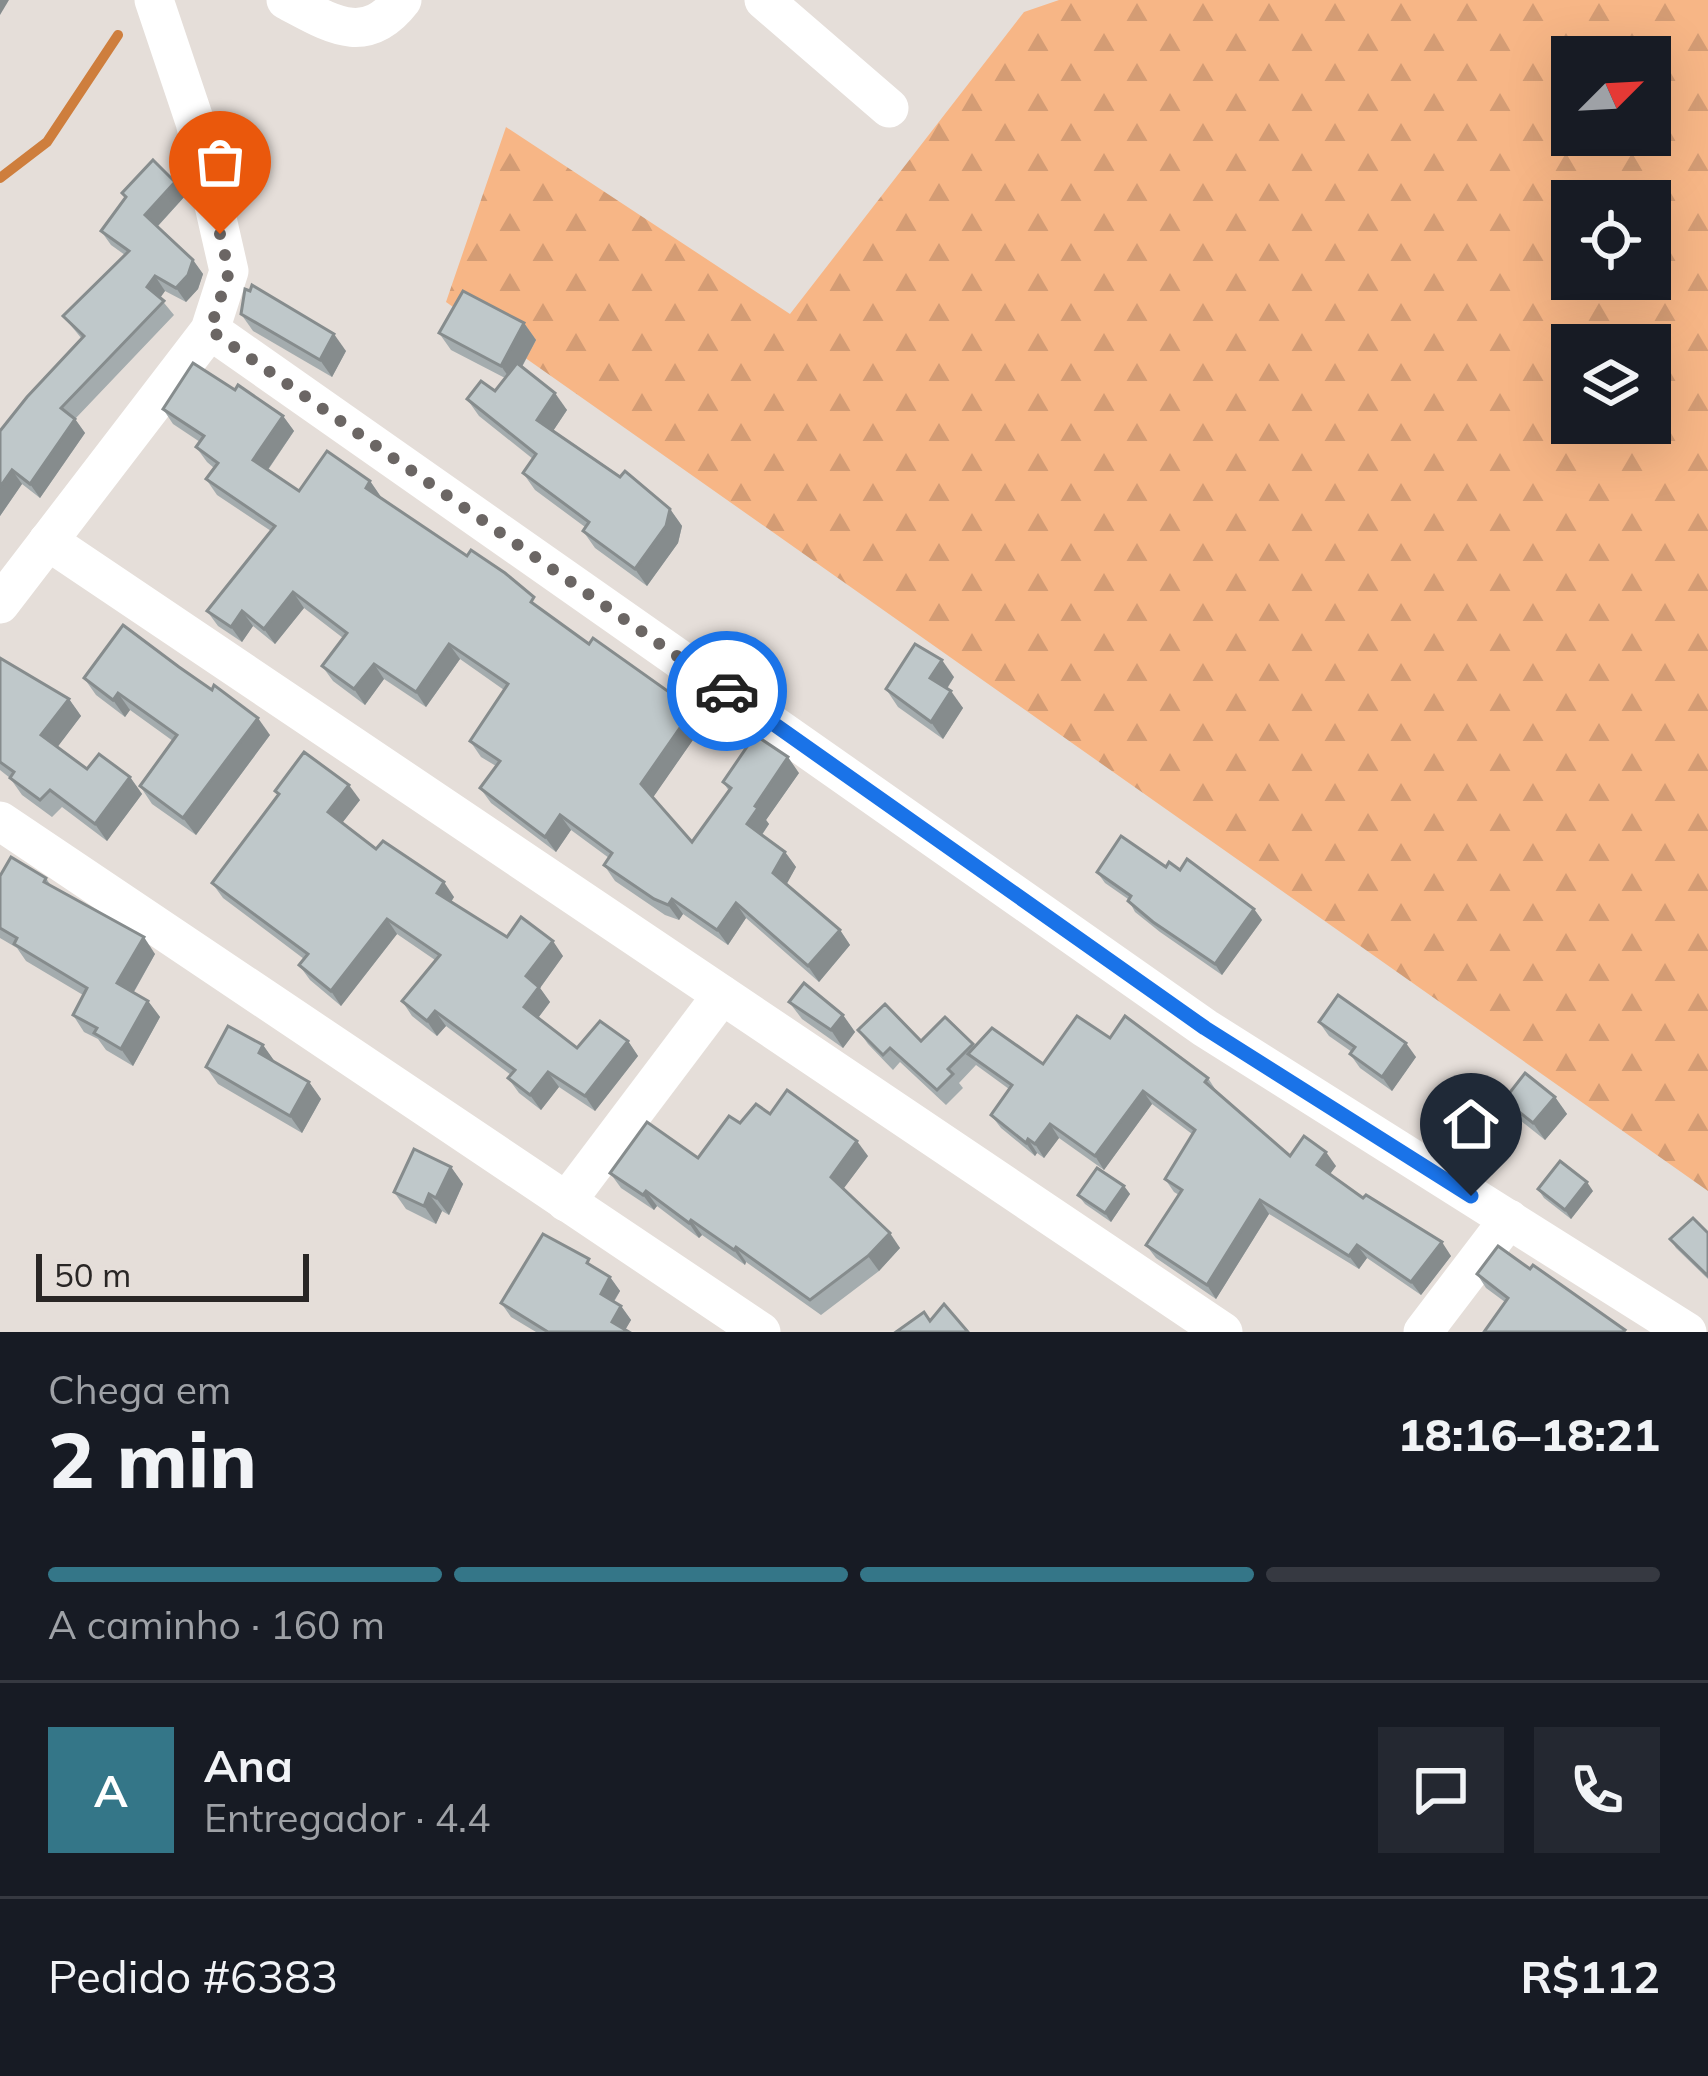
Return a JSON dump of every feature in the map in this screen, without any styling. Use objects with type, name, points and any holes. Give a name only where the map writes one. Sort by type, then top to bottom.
[{"type":"street","points":[[0,604],[210,330],[229,272],[195,122],[154,0]]},
{"type":"street","points":[[286,0],[345,27],[365,28],[383,21],[402,0]]},
{"type":"street","points":[[764,0],[889,108]]},
{"type":"street","points":[[210,330],[1205,1028],[1688,1332]]},
{"type":"street","points":[[48,541],[1223,1332]]},
{"type":"street","points":[[0,821],[761,1332]]},
{"type":"street","points":[[566,1202],[722,994]]},
{"type":"street","points":[[1423,1332],[1509,1220]]},
{"type":"green space","points":[[1059,0],[1708,0],[1708,1191],[446,302],[506,127],[790,314],[1024,12]]},
{"type":"building","points":[[153,160],[175,182],[145,215],[193,260],[188,275],[176,288],[155,276],[147,287],[164,301],[61,408],[75,419],[30,484],[12,470],[0,487],[0,431],[84,336],[63,316],[129,251],[101,231],[126,197],[122,193]]},
{"type":"building","points":[[252,285],[334,334],[320,360],[241,314],[245,289],[250,291]]},
{"type":"building","points":[[463,291],[524,323],[501,366],[439,333]]},
{"type":"building","points":[[193,363],[235,390],[238,385],[283,416],[253,460],[299,491],[327,451],[370,481],[366,488],[467,556],[471,550],[589,644],[593,638],[693,709],[641,784],[692,842],[731,788],[723,782],[755,735],[788,757],[747,824],[785,852],[773,873],[840,930],[808,966],[736,903],[717,930],[672,899],[668,905],[654,899],[604,865],[612,853],[560,815],[545,837],[480,788],[500,761],[470,741],[508,684],[449,644],[416,692],[374,664],[354,689],[322,666],[347,633],[293,592],[264,629],[242,611],[231,627],[207,611],[275,526],[206,479],[218,463],[196,447],[204,436],[163,409]]},
{"type":"building","points":[[517,363],[555,393],[537,420],[620,477],[625,471],[670,509],[666,526],[635,569],[583,531],[589,522],[523,473],[536,454],[467,399],[481,381],[495,391]]},
{"type":"building","points":[[123,625],[258,718],[183,818],[140,786],[177,735],[118,693],[113,700],[84,678]]},
{"type":"building","points":[[915,644],[942,660],[930,678],[951,691],[931,722],[886,689]]},
{"type":"building","points":[[0,658],[69,699],[41,735],[87,769],[99,754],[130,777],[95,824],[50,790],[40,800],[10,778],[14,772],[0,762]]},
{"type":"building","points":[[304,752],[349,785],[328,812],[376,849],[383,841],[444,882],[437,893],[507,937],[521,917],[553,941],[526,976],[539,987],[524,1007],[577,1048],[600,1021],[628,1041],[585,1096],[548,1072],[530,1095],[508,1078],[515,1070],[435,1011],[427,1021],[402,1001],[440,955],[387,919],[331,991],[299,965],[308,954],[212,883],[279,794],[275,791]]},
{"type":"building","points":[[1121,836],[1166,867],[1169,862],[1180,870],[1187,859],[1254,909],[1215,964],[1153,922],[1128,901],[1131,896],[1097,872]]},
{"type":"building","points":[[11,857],[46,878],[44,882],[144,937],[117,983],[148,1001],[121,1049],[73,1015],[87,988],[14,944],[17,938],[0,928],[0,876]]},
{"type":"building","points":[[804,983],[843,1015],[831,1030],[789,1002]]},
{"type":"building","points":[[1338,995],[1406,1043],[1382,1077],[1350,1054],[1355,1047],[1319,1022]]},
{"type":"building","points":[[885,1004],[921,1041],[945,1017],[973,1044],[948,1069],[953,1074],[937,1090],[890,1048],[883,1055],[858,1030]]},
{"type":"building","points":[[1077,1016],[1110,1038],[1125,1016],[1208,1078],[1205,1082],[1290,1156],[1304,1136],[1326,1152],[1317,1165],[1363,1198],[1366,1195],[1442,1242],[1411,1282],[1357,1245],[1349,1256],[1260,1200],[1207,1285],[1146,1245],[1182,1190],[1165,1179],[1195,1130],[1143,1091],[1095,1156],[1050,1124],[1035,1144],[1028,1139],[1026,1143],[991,1115],[1012,1085],[968,1054],[992,1028],[1043,1064]]},
{"type":"building","points":[[228,1026],[263,1045],[259,1053],[309,1082],[290,1116],[206,1067]]},
{"type":"building","points":[[1525,1073],[1555,1097],[1533,1123],[1504,1100]]},
{"type":"building","points":[[787,1090],[857,1141],[831,1177],[890,1233],[810,1300],[736,1247],[610,1173],[647,1122],[698,1158],[729,1116],[740,1123],[756,1104],[770,1114]]},
{"type":"building","points":[[414,1149],[451,1167],[436,1198],[429,1194],[424,1206],[394,1192]]},
{"type":"building","points":[[1560,1161],[1587,1182],[1565,1210],[1538,1189]]},
{"type":"building","points":[[1097,1168],[1124,1186],[1105,1213],[1078,1195]]},
{"type":"building","points":[[1693,1218],[1708,1233],[1708,1276],[1670,1239]]},
{"type":"building","points":[[543,1234],[589,1259],[587,1263],[610,1277],[601,1294],[621,1306],[612,1322],[629,1332],[548,1332],[501,1303]]},
{"type":"building","points":[[1498,1246],[1625,1330],[1484,1332],[1508,1298],[1477,1274]]},
{"type":"building","points":[[944,1304],[968,1332],[896,1332],[924,1312],[930,1321]]},
{"type":"waterway","points":[[0,178],[47,142],[118,35]]},
{"type":"way so far","points":[[220,234],[229,272],[210,330],[727,691]]},
{"type":"route","points":[[727,691],[1205,1028],[1471,1196]]}]
